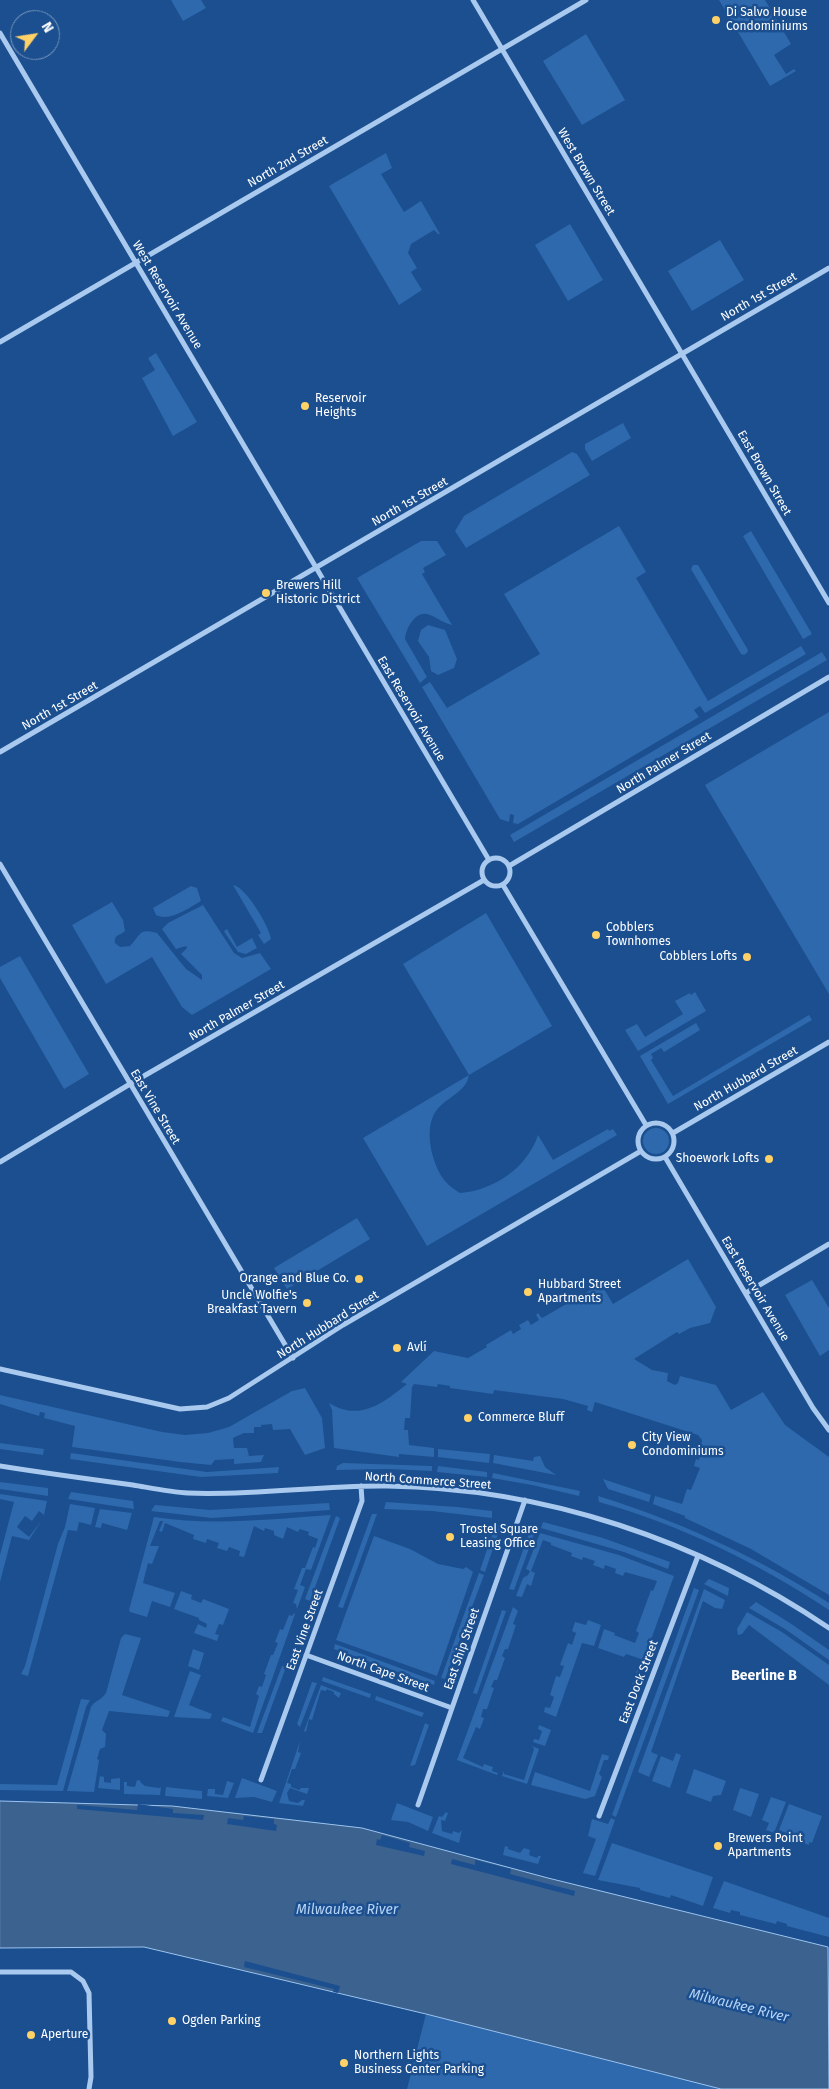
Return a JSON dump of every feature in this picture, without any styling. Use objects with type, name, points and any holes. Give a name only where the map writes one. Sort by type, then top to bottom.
[{"type":"street","name":"West Brown Street","points":[[473,0],[682,353]]},
{"type":"street","name":"North 2nd Street","points":[[0,342],[586,0]]},
{"type":"street","name":"West Reservoir Avenue","points":[[0,33],[316,569]]},
{"type":"street","name":"North 1st Street","points":[[0,752],[829,268]]},
{"type":"street","name":"East Brown Street","points":[[682,353],[829,603]]},
{"type":"street","name":"East Reservoir Avenue","points":[[316,569],[489,860]]},
{"type":"street","name":"North Palmer Street","points":[[510,866],[829,677]]},
{"type":"street","points":[[500,858],[510,866],[511,874],[503,885],[491,886],[484,880],[482,869],[489,860],[500,858]]},
{"type":"street","name":"East Vine Street","points":[[0,864],[293,1358]]},
{"type":"street","name":"North Palmer Street","points":[[0,1162],[130,1084],[484,880]]},
{"type":"street","points":[[503,885],[646,1126]]},
{"type":"street","name":"North Hubbard Street","points":[[673,1133],[829,1042]]},
{"type":"street","points":[[661,1123],[670,1128],[673,1133],[673,1149],[665,1157],[649,1158],[641,1151],[638,1137],[646,1126],[661,1123]]},
{"type":"street","name":"North Hubbard Street","points":[[0,1369],[180,1409],[196,1409],[215,1405],[343,1325],[641,1151]]},
{"type":"street","name":"East Reservoir Avenue","points":[[665,1157],[813,1408],[829,1430]]},
{"type":"street","points":[[746,1293],[829,1244]]},
{"type":"street","name":"North Commerce Street","points":[[0,1466],[184,1493],[216,1494],[361,1486],[456,1490],[525,1500],[614,1524],[664,1540],[796,1606],[829,1628]]},
{"type":"street","name":"East Vine Street","points":[[261,1780],[362,1501],[361,1486]]},
{"type":"street","name":"East Ship Street","points":[[418,1805],[525,1500]]},
{"type":"street","name":"East Dock Street","points":[[599,1816],[698,1556]]},
{"type":"street","name":"North Cape Street","points":[[306,1654],[452,1708]]},
{"type":"street","points":[[0,1972],[71,1972],[82,1981],[89,1993],[91,2077],[89,2089]]},
{"type":"shaded area","points":[[171,0],[201,0],[206,8],[183,21]]},
{"type":"shaded area","points":[[719,0],[765,0],[791,44],[774,55],[786,74],[794,69],[796,71],[770,86]]},
{"type":"shaded area","points":[[586,34],[625,100],[582,125],[543,61]]},
{"type":"shaded area","points":[[386,153],[392,168],[381,174],[404,212],[421,201],[440,234],[434,230],[411,244],[408,253],[417,268],[411,272],[422,290],[399,305],[329,186]]},
{"type":"shaded area","points":[[570,224],[603,280],[568,301],[535,245]]},
{"type":"shaded area","points":[[720,240],[744,280],[692,311],[668,271]]},
{"type":"shaded area","points":[[156,353],[197,422],[173,436],[142,378],[155,370],[148,358]]},
{"type":"shaded area","points":[[623,423],[631,438],[592,461],[585,449],[585,444]]},
{"type":"shaded area","points":[[572,452],[577,454],[590,475],[466,548],[455,531],[464,516]]},
{"type":"shaded area","points":[[619,526],[646,572],[636,578],[708,701],[801,646],[806,654],[705,713],[700,706],[694,710],[699,717],[518,824],[513,823],[514,815],[510,814],[509,822],[500,819],[422,687],[430,682],[447,708],[540,654],[504,594]]},
{"type":"shaded area","points":[[751,531],[812,634],[803,639],[743,536]]},
{"type":"shaded area","points":[[421,541],[437,541],[446,555],[423,568],[425,572],[422,574],[452,625],[425,614],[416,617],[407,630],[405,639],[427,677],[420,683],[357,578]]},
{"type":"shaded area","points":[[693,565],[698,565],[748,650],[744,655],[741,654],[691,569]]},
{"type":"shaded area","points":[[428,625],[445,630],[457,659],[454,668],[438,675],[431,671],[429,657],[418,641],[421,630]]},
{"type":"shaded area","points":[[822,652],[827,660],[514,842],[510,835]]},
{"type":"shaded area","points":[[829,712],[829,994],[705,785]]},
{"type":"shaded area","points":[[233,885],[244,892],[262,917],[271,939],[264,944],[258,935],[261,933]]},
{"type":"shaded area","points":[[191,886],[197,888],[201,901],[167,917],[156,915],[153,908]]},
{"type":"shaded area","points":[[112,902],[123,920],[125,931],[115,938],[115,943],[120,947],[130,946],[143,932],[157,933],[186,969],[202,980],[202,975],[181,954],[187,948],[186,946],[176,949],[162,929],[168,923],[203,905],[234,953],[242,958],[260,953],[271,969],[192,1015],[182,1007],[152,957],[106,984],[72,925]]},
{"type":"shaded area","points":[[486,913],[552,1026],[469,1075],[403,964]]},
{"type":"shaded area","points":[[227,929],[237,947],[252,938],[257,948],[246,954],[238,952],[224,931]]},
{"type":"shaded area","points":[[20,956],[89,1074],[64,1089],[0,978],[0,967]]},
{"type":"shaded area","points":[[695,992],[706,1011],[638,1051],[625,1030],[637,1024],[645,1037],[683,1014],[675,1001]]},
{"type":"shaded area","points":[[809,1015],[812,1020],[668,1104],[640,1056],[696,1023],[700,1030],[664,1052],[661,1048],[651,1054],[653,1058],[651,1060],[673,1096]]},
{"type":"shaded area","points":[[469,1075],[460,1091],[436,1111],[430,1127],[431,1147],[436,1166],[447,1183],[460,1193],[485,1188],[508,1175],[526,1157],[538,1135],[553,1160],[608,1129],[609,1131],[613,1129],[617,1135],[427,1246],[363,1138]]},
{"type":"shaded area","points":[[656,1128],[665,1132],[669,1141],[665,1150],[656,1154],[647,1150],[643,1141],[647,1132]]},
{"type":"shaded area","points":[[357,1218],[370,1239],[287,1289],[274,1268]]},
{"type":"shaded area","points":[[688,1259],[716,1307],[710,1323],[690,1328],[679,1334],[677,1332],[634,1359],[652,1370],[668,1373],[667,1381],[675,1385],[678,1383],[680,1376],[716,1385],[731,1410],[763,1392],[785,1425],[829,1457],[829,1595],[751,1549],[685,1518],[685,1516],[653,1504],[655,1496],[682,1504],[687,1489],[691,1490],[700,1468],[694,1466],[696,1459],[699,1460],[702,1440],[698,1435],[595,1402],[592,1412],[587,1410],[588,1406],[563,1399],[494,1390],[493,1394],[450,1388],[450,1386],[438,1384],[437,1387],[414,1384],[412,1387],[410,1418],[405,1418],[404,1430],[408,1430],[409,1445],[434,1448],[434,1457],[399,1454],[399,1457],[334,1448],[332,1410],[329,1403],[351,1411],[371,1408],[389,1398],[407,1384],[401,1382],[434,1351],[468,1358],[511,1330],[513,1334],[521,1329],[519,1325],[528,1320],[531,1325],[539,1320],[536,1315],[538,1313],[542,1318],[601,1284],[613,1304]]},
{"type":"shaded area","points":[[812,1280],[829,1308],[829,1350],[820,1356],[785,1295]]},
{"type":"shaded area","points":[[305,1388],[322,1418],[325,1448],[305,1455],[290,1429],[273,1430],[272,1424],[261,1425],[261,1427],[254,1427],[254,1433],[244,1433],[233,1438],[234,1448],[247,1448],[249,1456],[264,1455],[261,1462],[234,1464],[234,1459],[215,1460],[211,1465],[72,1447],[75,1426],[44,1418],[45,1413],[40,1412],[39,1416],[0,1404],[0,1395],[162,1432],[185,1435],[208,1433],[229,1427],[292,1391]]},
{"type":"shaded area","points":[[0,1443],[44,1449],[43,1455],[0,1449]]},
{"type":"shaded area","points":[[438,1449],[490,1454],[489,1463],[438,1457]]},
{"type":"shaded area","points":[[71,1453],[207,1472],[279,1467],[278,1473],[201,1477],[70,1459]]},
{"type":"shaded area","points":[[494,1455],[533,1461],[534,1457],[540,1456],[545,1467],[556,1475],[493,1463]]},
{"type":"shaded area","points":[[343,1463],[432,1466],[432,1471],[388,1469],[336,1470],[337,1466]]},
{"type":"shaded area","points":[[438,1466],[487,1472],[487,1477],[437,1472]]},
{"type":"shaded area","points":[[493,1473],[580,1491],[579,1496],[492,1478]]},
{"type":"shaded area","points":[[603,1479],[651,1495],[649,1502],[608,1489]]},
{"type":"shaded area","points":[[0,1482],[48,1488],[48,1496],[0,1489]]},
{"type":"shaded area","points":[[71,1492],[133,1501],[134,1509],[68,1499]]},
{"type":"shaded area","points":[[0,1494],[47,1501],[44,1515],[39,1511],[32,1521],[25,1516],[17,1527],[29,1537],[42,1520],[29,1540],[12,1536],[0,1582],[0,1555],[14,1502],[0,1499]]},
{"type":"shaded area","points":[[598,1496],[683,1527],[738,1552],[792,1580],[829,1603],[829,1610],[747,1561],[660,1522],[599,1502]]},
{"type":"shaded area","points":[[386,1502],[492,1511],[492,1518],[432,1511],[384,1509]]},
{"type":"shaded area","points":[[329,1503],[330,1510],[212,1518],[151,1511],[155,1505],[210,1510]]},
{"type":"shaded area","points":[[70,1504],[95,1508],[91,1525],[79,1522],[77,1531],[68,1530],[28,1676],[21,1674],[25,1666]]},
{"type":"shaded area","points":[[100,1509],[132,1513],[127,1530],[102,1523],[101,1528],[95,1527]]},
{"type":"shaded area","points":[[372,1514],[377,1514],[343,1608],[338,1607]]},
{"type":"shaded area","points":[[331,1515],[311,1570],[306,1569],[300,1585],[305,1587],[297,1609],[296,1604],[293,1603],[298,1590],[294,1589],[302,1568],[305,1568],[318,1539],[308,1535],[309,1532],[300,1529],[298,1532],[287,1527],[283,1539],[274,1535],[274,1531],[265,1528],[264,1531],[254,1526],[244,1557],[239,1556],[240,1551],[229,1547],[227,1551],[217,1548],[219,1543],[207,1539],[206,1543],[193,1539],[194,1535],[165,1523],[162,1532],[159,1531],[163,1521],[160,1521],[150,1546],[159,1546],[152,1564],[148,1563],[143,1583],[175,1593],[170,1607],[152,1601],[147,1617],[130,1612],[129,1610],[154,1517],[176,1520],[220,1521]]},
{"type":"shaded area","points":[[336,1516],[340,1518],[310,1601],[305,1599]]},
{"type":"shaded area","points":[[543,1522],[603,1538],[670,1562],[668,1569],[624,1552],[541,1528]]},
{"type":"shaded area","points":[[496,1524],[501,1525],[485,1572],[480,1570]]},
{"type":"shaded area","points":[[530,1531],[535,1532],[514,1590],[509,1589]]},
{"type":"shaded area","points":[[540,1533],[619,1555],[674,1576],[622,1720],[620,1719],[641,1659],[626,1654],[624,1657],[598,1648],[604,1629],[635,1643],[639,1633],[636,1631],[651,1590],[653,1591],[657,1581],[625,1572],[623,1576],[615,1573],[616,1569],[605,1565],[604,1569],[593,1565],[595,1561],[583,1557],[582,1560],[571,1556],[572,1553],[543,1540],[531,1571],[535,1573],[531,1586],[527,1584],[522,1597],[516,1596],[523,1578],[530,1571],[526,1569]]},
{"type":"shaded area","points":[[374,1536],[410,1549],[438,1564],[463,1569],[466,1567],[473,1572],[437,1676],[336,1640]]},
{"type":"shaded area","points":[[479,1573],[484,1575],[445,1679],[441,1678]]},
{"type":"shaded area","points":[[709,1579],[729,1588],[728,1596],[704,1584]]},
{"type":"shaded area","points":[[694,1588],[699,1590],[616,1817],[612,1815]]},
{"type":"shaded area","points":[[704,1589],[725,1600],[722,1609],[715,1608],[703,1601],[651,1752],[658,1755],[649,1777],[638,1772]]},
{"type":"shaded area","points":[[181,1591],[192,1595],[191,1599],[201,1603],[203,1599],[229,1609],[223,1625],[219,1624],[215,1634],[219,1635],[217,1641],[194,1633],[198,1624],[206,1628],[207,1624],[199,1620],[199,1618],[174,1609]]},
{"type":"shaded area","points":[[756,1602],[829,1650],[829,1660],[785,1629],[749,1608]]},
{"type":"shaded area","points":[[513,1607],[518,1611],[513,1624],[516,1625],[508,1649],[505,1649],[502,1656],[505,1658],[497,1680],[494,1680],[491,1687],[494,1688],[487,1709],[483,1709],[481,1717],[484,1718],[480,1729],[476,1727],[463,1758],[483,1767],[484,1764],[493,1767],[492,1771],[498,1773],[497,1775],[457,1760]]},
{"type":"shaded area","points":[[502,1610],[506,1611],[477,1694],[473,1693]]},
{"type":"shaded area","points":[[747,1612],[782,1632],[829,1665],[829,1685],[749,1625],[742,1634],[738,1635],[737,1629]]},
{"type":"shaded area","points":[[294,1613],[253,1733],[221,1721],[223,1717],[250,1727],[259,1696],[256,1694],[259,1686],[262,1687],[266,1675],[264,1674],[278,1643],[275,1642],[280,1629],[283,1630],[289,1615],[292,1616]]},
{"type":"shaded area","points":[[588,1620],[601,1625],[594,1646],[582,1643],[556,1717],[544,1712],[545,1707],[550,1708],[554,1697],[550,1695],[556,1676],[560,1677],[564,1666],[560,1665],[568,1643],[572,1645],[576,1633],[572,1631],[575,1622],[586,1625]]},
{"type":"shaded area","points":[[125,1634],[141,1638],[122,1695],[170,1711],[168,1717],[109,1711],[102,1730],[106,1734],[105,1747],[100,1749],[97,1759],[99,1760],[94,1792],[67,1791],[91,1707],[106,1693],[121,1638]]},
{"type":"shaded area","points":[[335,1644],[435,1681],[434,1685],[334,1649]]},
{"type":"shaded area","points":[[193,1649],[204,1653],[199,1670],[188,1666]]},
{"type":"shaded area","points":[[282,1666],[286,1667],[262,1733],[257,1733]]},
{"type":"shaded area","points":[[190,1671],[201,1675],[189,1705],[212,1714],[210,1719],[174,1717]]},
{"type":"shaded area","points":[[323,1677],[371,1694],[370,1698],[322,1681]]},
{"type":"shaded area","points":[[312,1682],[317,1683],[300,1727],[297,1724]]},
{"type":"shaded area","points":[[321,1685],[341,1693],[339,1698],[334,1692],[327,1689],[326,1691],[321,1690],[312,1720],[309,1719],[306,1732],[304,1731]]},
{"type":"shaded area","points":[[376,1696],[424,1713],[422,1717],[375,1700]]},
{"type":"shaded area","points":[[81,1699],[90,1700],[86,1707],[63,1791],[0,1790],[0,1784],[57,1785]]},
{"type":"shaded area","points":[[425,1723],[429,1725],[415,1765],[410,1766]]},
{"type":"shaded area","points":[[539,1725],[551,1730],[545,1746],[533,1742],[534,1739],[539,1740],[542,1731],[538,1729]]},
{"type":"shaded area","points":[[300,1741],[298,1752],[301,1753],[287,1783],[299,1790],[301,1788],[309,1788],[307,1794],[290,1788],[287,1793],[289,1801],[298,1803],[305,1800],[303,1806],[279,1803]]},
{"type":"shaded area","points":[[532,1746],[539,1749],[527,1784],[502,1776],[504,1771],[504,1774],[524,1780],[534,1749]]},
{"type":"shaded area","points":[[676,1753],[681,1755],[670,1788],[652,1781],[661,1756],[673,1761]]},
{"type":"shaded area","points":[[602,1754],[609,1756],[608,1760],[604,1760],[599,1774],[602,1777],[595,1796],[585,1799],[531,1785],[535,1772],[590,1791]]},
{"type":"shaded area","points":[[694,1769],[726,1781],[721,1795],[713,1796],[711,1802],[686,1793]]},
{"type":"shaded area","points":[[100,1776],[104,1777],[104,1782],[111,1783],[111,1779],[120,1778],[120,1790],[98,1788]]},
{"type":"shaded area","points":[[242,1778],[277,1791],[272,1802],[254,1797],[235,1798]]},
{"type":"shaded area","points":[[137,1780],[141,1781],[145,1786],[161,1787],[160,1795],[124,1794],[124,1782],[127,1782],[127,1786],[135,1787]]},
{"type":"shaded area","points":[[227,1781],[234,1783],[228,1798],[207,1796],[208,1789],[215,1789],[215,1794],[223,1795]]},
{"type":"shaded area","points":[[166,1787],[202,1791],[202,1799],[165,1796]]},
{"type":"shaded area","points":[[740,1788],[759,1794],[751,1817],[733,1810]]},
{"type":"shaded area","points":[[771,1797],[786,1802],[774,1833],[766,1830],[769,1823],[762,1820]]},
{"type":"shaded area","points":[[397,1803],[433,1817],[428,1831],[408,1822],[391,1820]]},
{"type":"shaded area","points":[[789,1804],[822,1816],[812,1843],[809,1842],[809,1845],[785,1837],[786,1833],[779,1830]]},
{"type":"shaded area","points":[[446,1812],[448,1813],[445,1821],[441,1820],[442,1831],[452,1834],[453,1831],[459,1833],[462,1830],[459,1843],[432,1833],[439,1816],[442,1817]]},
{"type":"shaded area","points":[[611,1818],[615,1820],[595,1876],[583,1873],[596,1839],[588,1836],[592,1819],[608,1824]]},
{"type":"shaded area","points":[[612,1843],[713,1877],[703,1906],[671,1895],[670,1898],[640,1890],[640,1888],[598,1880]]},
{"type":"shaded area","points":[[505,1846],[520,1853],[524,1848],[530,1850],[529,1855],[537,1858],[541,1856],[538,1864],[503,1855]]},
{"type":"shaded area","points":[[724,1881],[829,1918],[829,1937],[787,1926],[787,1924],[777,1921],[776,1924],[740,1915],[740,1912],[731,1910],[730,1913],[713,1908]]},
{"type":"shaded area","points":[[426,2014],[721,2089],[407,2089]]},
{"type":"water","name":"Milwaukee River","points":[[0,1801],[172,1806],[362,1828],[548,1878],[828,1947],[829,2089],[721,2089],[426,2014],[144,1947],[0,1948]]},
{"type":"pier","points":[[138,1804],[173,1809],[173,1813],[204,1815],[203,1820],[77,1809],[77,1805],[137,1810]]},
{"type":"pier","points":[[244,1816],[274,1819],[274,1824],[277,1825],[276,1831],[227,1824],[228,1818],[243,1820]]},
{"type":"pier","points":[[382,1835],[410,1843],[409,1847],[425,1851],[424,1856],[376,1845],[377,1839],[380,1840]]},
{"type":"pier","points":[[452,1859],[475,1865],[475,1860],[511,1869],[510,1874],[575,1891],[574,1896],[451,1864]]},
{"type":"pier","points":[[245,1961],[340,1986],[338,1993],[333,1992],[334,1989],[244,1967]]},
{"type":"place","name":"Di Salvo House Condominiums","points":[[716,20]]},
{"type":"place","name":"Reservoir Heights","points":[[305,406]]},
{"type":"place","name":"Brewers Hill Historic District","points":[[266,593]]},
{"type":"place","name":"Cobblers Townhomes","points":[[596,935]]},
{"type":"place","name":"Cobblers Lofts","points":[[747,957]]},
{"type":"place","name":"Shoework Lofts","points":[[769,1159]]},
{"type":"place","name":"Orange and Blue Co.","points":[[359,1279]]},
{"type":"place","name":"Hubbard Street Apartments","points":[[528,1292]]},
{"type":"place","name":"Uncle Wolfie's Breakfast Tavern","points":[[307,1303]]},
{"type":"place","name":"Avlí","points":[[397,1348]]},
{"type":"place","name":"Commerce Bluff","points":[[468,1418]]},
{"type":"place","name":"City View Condominiums","points":[[632,1445]]},
{"type":"place","name":"Trostel Square Leasing Office","points":[[450,1537]]},
{"type":"place","name":"Brewers Point Apartments","points":[[718,1846]]},
{"type":"place","name":"Ogden Parking","points":[[172,2021]]},
{"type":"place","name":"Aperture","points":[[31,2035]]},
{"type":"place","name":"Northern Lights Business Center Parking","points":[[344,2063]]},
{"type":"district","name":"Beerline B","points":[[764,1676]]}]
